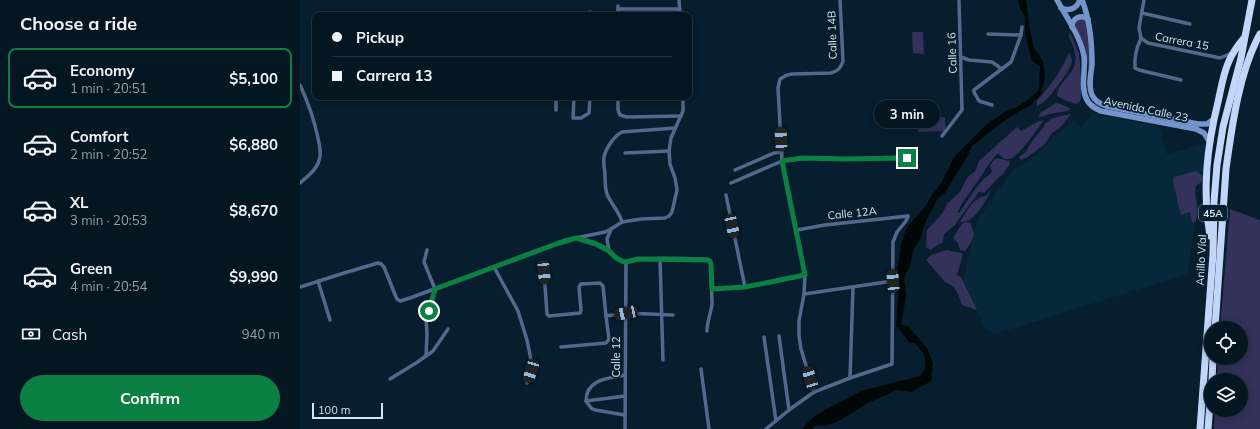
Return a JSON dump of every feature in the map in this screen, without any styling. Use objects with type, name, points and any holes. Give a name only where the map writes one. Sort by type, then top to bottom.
[{"type":"highway","name":"Anillo Víal","points":[[1200,429],[1213,254],[1214,202],[1220,146],[1223,127],[1247,31],[1252,0]]},
{"type":"highway","points":[[1213,254],[1206,208],[1209,141],[1225,70],[1247,31],[1257,0]]},
{"type":"highway","name":"Anillo Víal","points":[[1215,321],[1226,169],[1229,147],[1243,78],[1253,46],[1260,34]]},
{"type":"highway","points":[[1208,429],[1209,417]]},
{"type":"street","points":[[618,12],[618,8],[680,9],[679,0]]},
{"type":"street","name":"Calle 14B","points":[[782,152],[778,88],[780,79],[792,74],[831,73],[840,69],[843,61],[840,0]]},
{"type":"street","name":"Calle 16","points":[[942,136],[960,115],[962,110],[959,0]]},
{"type":"street","name":"Avenida Calle 23","points":[[1056,0],[1078,38],[1083,55],[1086,98],[1092,106],[1102,111],[1196,129],[1204,133],[1209,141]]},
{"type":"street","points":[[1061,8],[1067,10],[1073,9],[1081,0]]},
{"type":"street","name":"Avenida Calle 23","points":[[1081,0],[1088,19],[1092,54],[1092,95],[1099,103],[1106,106],[1198,124],[1207,124],[1214,119]]},
{"type":"street","points":[[1144,0],[1139,28],[1141,38],[1138,44],[1135,68],[1182,80]]},
{"type":"street","points":[[1142,13],[1190,24]]},
{"type":"street","points":[[1072,28],[1077,17],[1084,17],[1088,19]]},
{"type":"street","points":[[992,105],[979,101],[974,90],[1011,62],[1021,35],[1022,27]]},
{"type":"street","points":[[988,34],[1021,35]]},
{"type":"street","name":"Carrera 15","points":[[1141,38],[1148,43],[1220,58],[1234,52]]},
{"type":"street","points":[[960,57],[969,60],[992,62],[1002,69]]},
{"type":"street","name":"Carrera 15","points":[[1220,58],[1226,67],[1225,70]]},
{"type":"street","points":[[300,85],[314,119],[320,146],[320,156],[316,167],[300,183]]},
{"type":"street","points":[[556,100],[556,110]]},
{"type":"street","points":[[574,100],[573,118],[578,119],[589,113],[590,100]]},
{"type":"street","points":[[618,100],[618,110],[620,115],[627,117],[681,116]]},
{"type":"street","points":[[300,287],[378,263],[384,266],[396,297],[400,301],[556,244],[576,238],[598,234],[611,229],[622,222],[641,218],[665,218],[670,216],[677,196],[677,190],[670,164],[669,151],[675,128],[683,111],[683,100]]},
{"type":"street","points":[[622,222],[618,212],[607,195],[606,189],[604,158],[610,143],[618,134],[622,132],[675,128]]},
{"type":"street","points":[[625,153],[669,151]]},
{"type":"street","points":[[735,170],[774,153],[782,152],[782,161],[805,275],[798,336],[814,392]]},
{"type":"street","points":[[731,183],[782,161],[802,158],[907,158]]},
{"type":"street","points":[[726,195],[745,287]]},
{"type":"street","name":"Calle 12A","points":[[797,230],[825,225],[908,216],[906,222],[897,232],[893,242],[893,281]]},
{"type":"street","points":[[609,251],[607,240],[611,229]]},
{"type":"street","points":[[576,238],[596,244],[609,251],[616,258],[626,262],[638,259],[710,261],[712,309],[708,319],[707,331]]},
{"type":"street","points":[[426,356],[426,319],[435,289],[424,262],[427,250]]},
{"type":"street","points":[[660,259],[663,360]]},
{"type":"street","name":"Calle 12","points":[[625,429],[626,262]]},
{"type":"street","points":[[494,267],[518,311],[527,340],[532,365],[527,383]]},
{"type":"street","points":[[544,272],[548,315],[556,316],[580,313],[582,310],[579,287],[581,284],[600,283],[603,286],[609,339],[606,343],[561,347]]},
{"type":"street","points":[[712,289],[745,287],[805,275]]},
{"type":"street","points":[[318,281],[330,320]]},
{"type":"street","points":[[766,429],[814,392],[893,362],[893,281],[804,294]]},
{"type":"street","points":[[850,378],[853,286]]},
{"type":"street","points":[[606,316],[626,313],[673,315]]},
{"type":"street","points":[[390,379],[426,356],[436,347],[448,329]]},
{"type":"street","points":[[779,336],[789,410]]},
{"type":"street","points":[[764,337],[776,421]]},
{"type":"street","points":[[701,369],[709,429]]},
{"type":"street","points":[[625,375],[598,381],[591,385],[588,389],[586,401],[591,408],[595,410],[625,415]]},
{"type":"street","points":[[586,401],[625,396]]},
{"type":"shaded area","points":[[1018,0],[1026,0],[1030,32],[1034,48],[1043,61],[1045,77],[1041,94],[1032,104],[1008,118],[972,146],[945,193],[938,198],[924,225],[921,237],[913,251],[910,266],[904,278],[906,296],[901,325],[908,326],[927,348],[933,363],[931,381],[912,392],[897,390],[868,403],[837,422],[828,425],[815,426],[811,429],[803,429],[806,424],[816,415],[861,391],[920,376],[923,371],[925,367],[924,355],[915,343],[909,342],[896,325],[898,298],[897,281],[901,244],[907,227],[925,207],[941,183],[955,156],[986,125],[1006,111],[1017,107],[1039,90],[1040,66],[1032,61],[1025,34],[1025,17]]},
{"type":"shaded area","points":[[1079,19],[1086,20],[1089,45],[1089,70],[1084,49],[1075,27],[1076,22]]},
{"type":"shaded area","points":[[912,32],[923,32],[924,54],[913,53]]},
{"type":"shaded area","points":[[1071,34],[1079,54],[1081,77],[1081,99],[1076,104],[1057,96],[1060,86],[1074,66],[1075,53],[1068,35]]},
{"type":"shaded area","points":[[1069,52],[1072,61],[1068,71],[1046,100],[1037,106],[1037,101],[1063,66]]},
{"type":"shaded area","points":[[1056,103],[1071,109],[1039,117],[1040,113]]},
{"type":"shaded area","points":[[1071,114],[1061,127],[1052,133],[1045,144],[1028,157],[1021,160],[1019,157],[1025,153],[1046,123],[1051,119]]},
{"type":"shaded area","points":[[1093,114],[1159,126],[1167,154],[1207,143],[1204,158],[1204,175],[1194,183],[1196,217],[1187,274],[995,334],[986,330],[963,282],[977,221],[1012,170],[1030,161],[1073,120],[1081,127]]},
{"type":"shaded area","points":[[945,117],[946,131],[918,132],[917,118]]},
{"type":"shaded area","points":[[1044,120],[1028,142],[1013,157],[1004,159],[998,153],[961,205],[957,213],[959,213],[976,188],[992,172],[990,166],[997,158],[1009,161],[1010,164],[1003,174],[984,193],[979,192],[955,225],[944,234],[943,242],[930,250],[926,247],[927,230],[942,214],[947,204],[960,192],[967,178],[975,172],[979,161],[1017,127],[1021,131],[1037,122]]},
{"type":"shaded area","points":[[1196,171],[1203,176],[1204,180],[1196,186],[1195,190],[1198,213],[1195,222],[1192,222],[1190,212],[1181,215],[1173,182],[1174,177]]},
{"type":"shaded area","points":[[992,189],[976,214],[969,220],[960,222],[974,202],[981,197],[986,196]]},
{"type":"shaded area","points":[[1230,209],[1260,220],[1260,429],[1214,429],[1215,417],[1248,417],[1248,373],[1217,373],[1218,365],[1248,365],[1248,321],[1221,321]]},
{"type":"shaded area","points":[[965,222],[971,223],[974,235],[965,251],[960,250],[958,243],[953,238]]},
{"type":"shaded area","points":[[947,250],[963,254],[957,275],[961,277],[977,310],[962,305],[954,287],[945,282],[926,260],[931,255]]},
{"type":"route","points":[[429,311],[435,289],[566,240],[576,238],[596,244],[609,251],[616,258],[626,262],[638,259],[710,261],[712,289],[745,287],[805,275],[782,161],[802,158],[907,158]]}]
